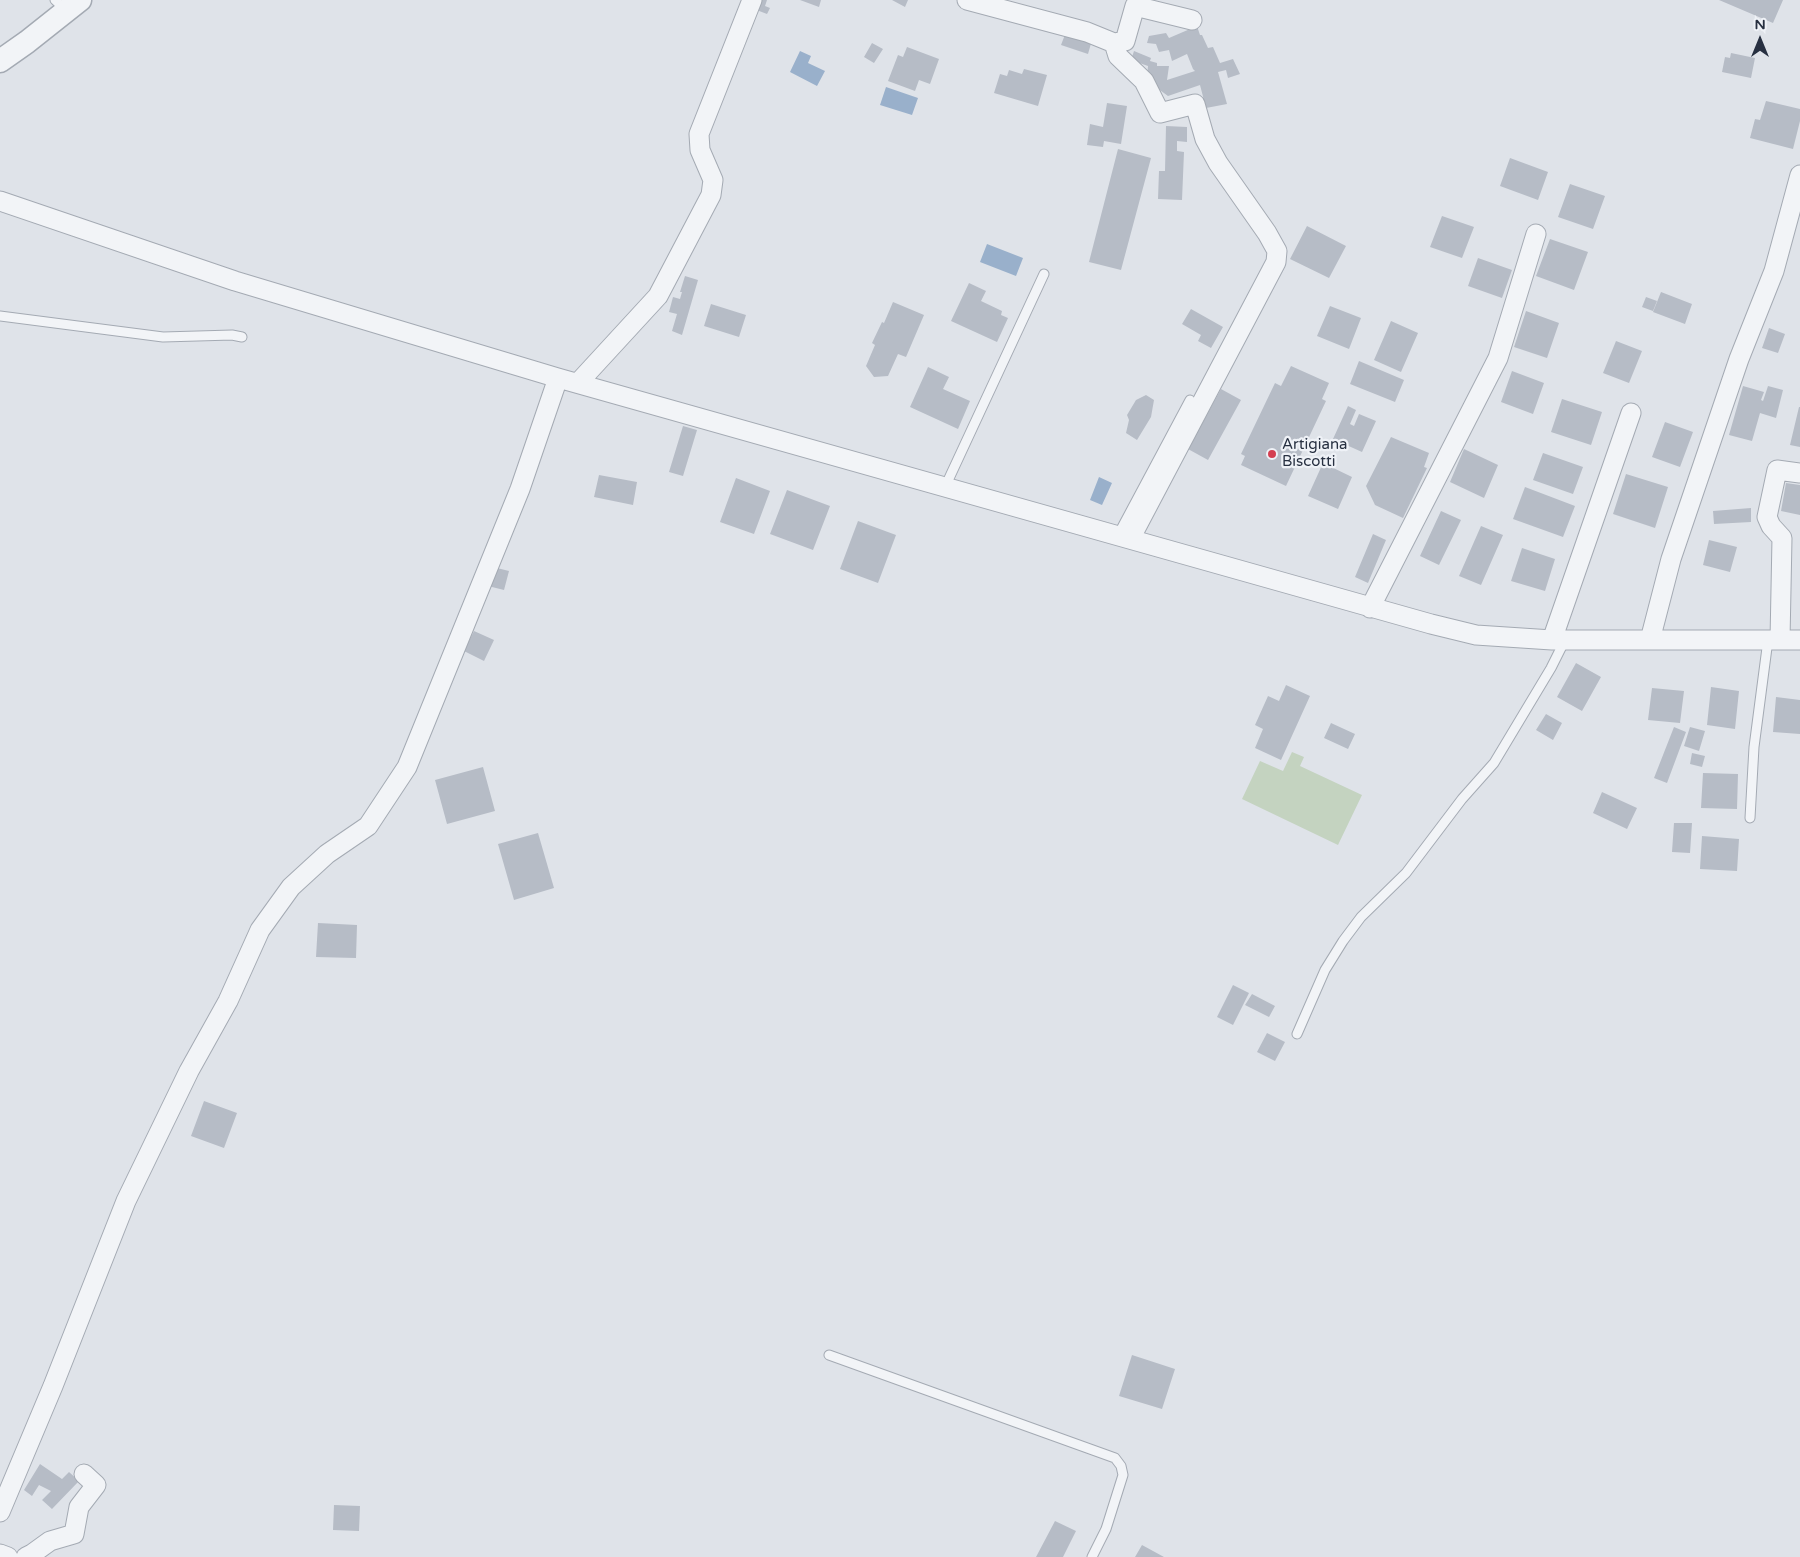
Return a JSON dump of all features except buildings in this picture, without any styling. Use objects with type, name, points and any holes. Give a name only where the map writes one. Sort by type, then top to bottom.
[{"type":"street","points":[[578,383],[658,296],[711,195],[713,180],[700,150],[698,134],[752,0]]},
{"type":"street","points":[[967,0],[1087,32],[1114,43],[1125,40],[1136,3],[1192,20]]},
{"type":"street","points":[[0,61],[27,42],[67,4]]},
{"type":"street","points":[[1114,43],[1118,56],[1144,81],[1160,112],[1195,104],[1205,140],[1218,163],[1267,233],[1277,251],[1276,262],[1124,537]]},
{"type":"street","points":[[1650,640],[1671,559],[1739,359],[1774,271],[1800,175]]},
{"type":"street","points":[[0,201],[235,282],[558,378],[1370,608],[1476,634],[1559,640],[1800,640]]},
{"type":"street","points":[[1370,608],[1498,358],[1536,234]]},
{"type":"street","points":[[0,1512],[53,1386],[126,1201],[189,1071],[228,1001],[260,930],[291,887],[327,854],[368,826],[407,767],[520,489],[558,378]]},
{"type":"street","points":[[1559,640],[1631,413]]},
{"type":"street","points":[[1774,640],[1782,538],[1770,526],[1767,517],[1777,470],[1800,473]]},
{"type":"street","points":[[32,1556],[50,1541],[74,1534],[79,1507],[96,1485],[84,1474]]},
{"type":"street","points":[[0,1554],[8,1557]]},
{"type":"lane","points":[[945,487],[1044,274]]},
{"type":"lane","points":[[0,316],[163,337],[232,335],[242,337]]},
{"type":"lane","points":[[1124,537],[1190,400]]},
{"type":"lane","points":[[1297,1034],[1325,970],[1343,941],[1361,917],[1406,873],[1462,799],[1494,763],[1551,668],[1559,640]]},
{"type":"lane","points":[[1750,818],[1754,747],[1774,640]]},
{"type":"lane","points":[[828,1355],[1115,1458],[1121,1466],[1123,1475],[1106,1529],[1092,1557]]},
{"type":"green space","points":[[1292,752],[1304,757],[1300,766],[1362,795],[1338,845],[1242,799],[1260,761],[1283,771]]},
{"type":"water","points":[[800,51],[811,56],[808,63],[825,71],[817,86],[790,72]]},
{"type":"water","points":[[886,87],[918,98],[912,115],[880,105]]},
{"type":"water","points":[[987,244],[1023,258],[1016,276],[980,262]]},
{"type":"water","points":[[1099,477],[1112,483],[1102,505],[1090,500]]},
{"type":"place","name":"Artigiana Biscotti","points":[[1272,454]]}]
